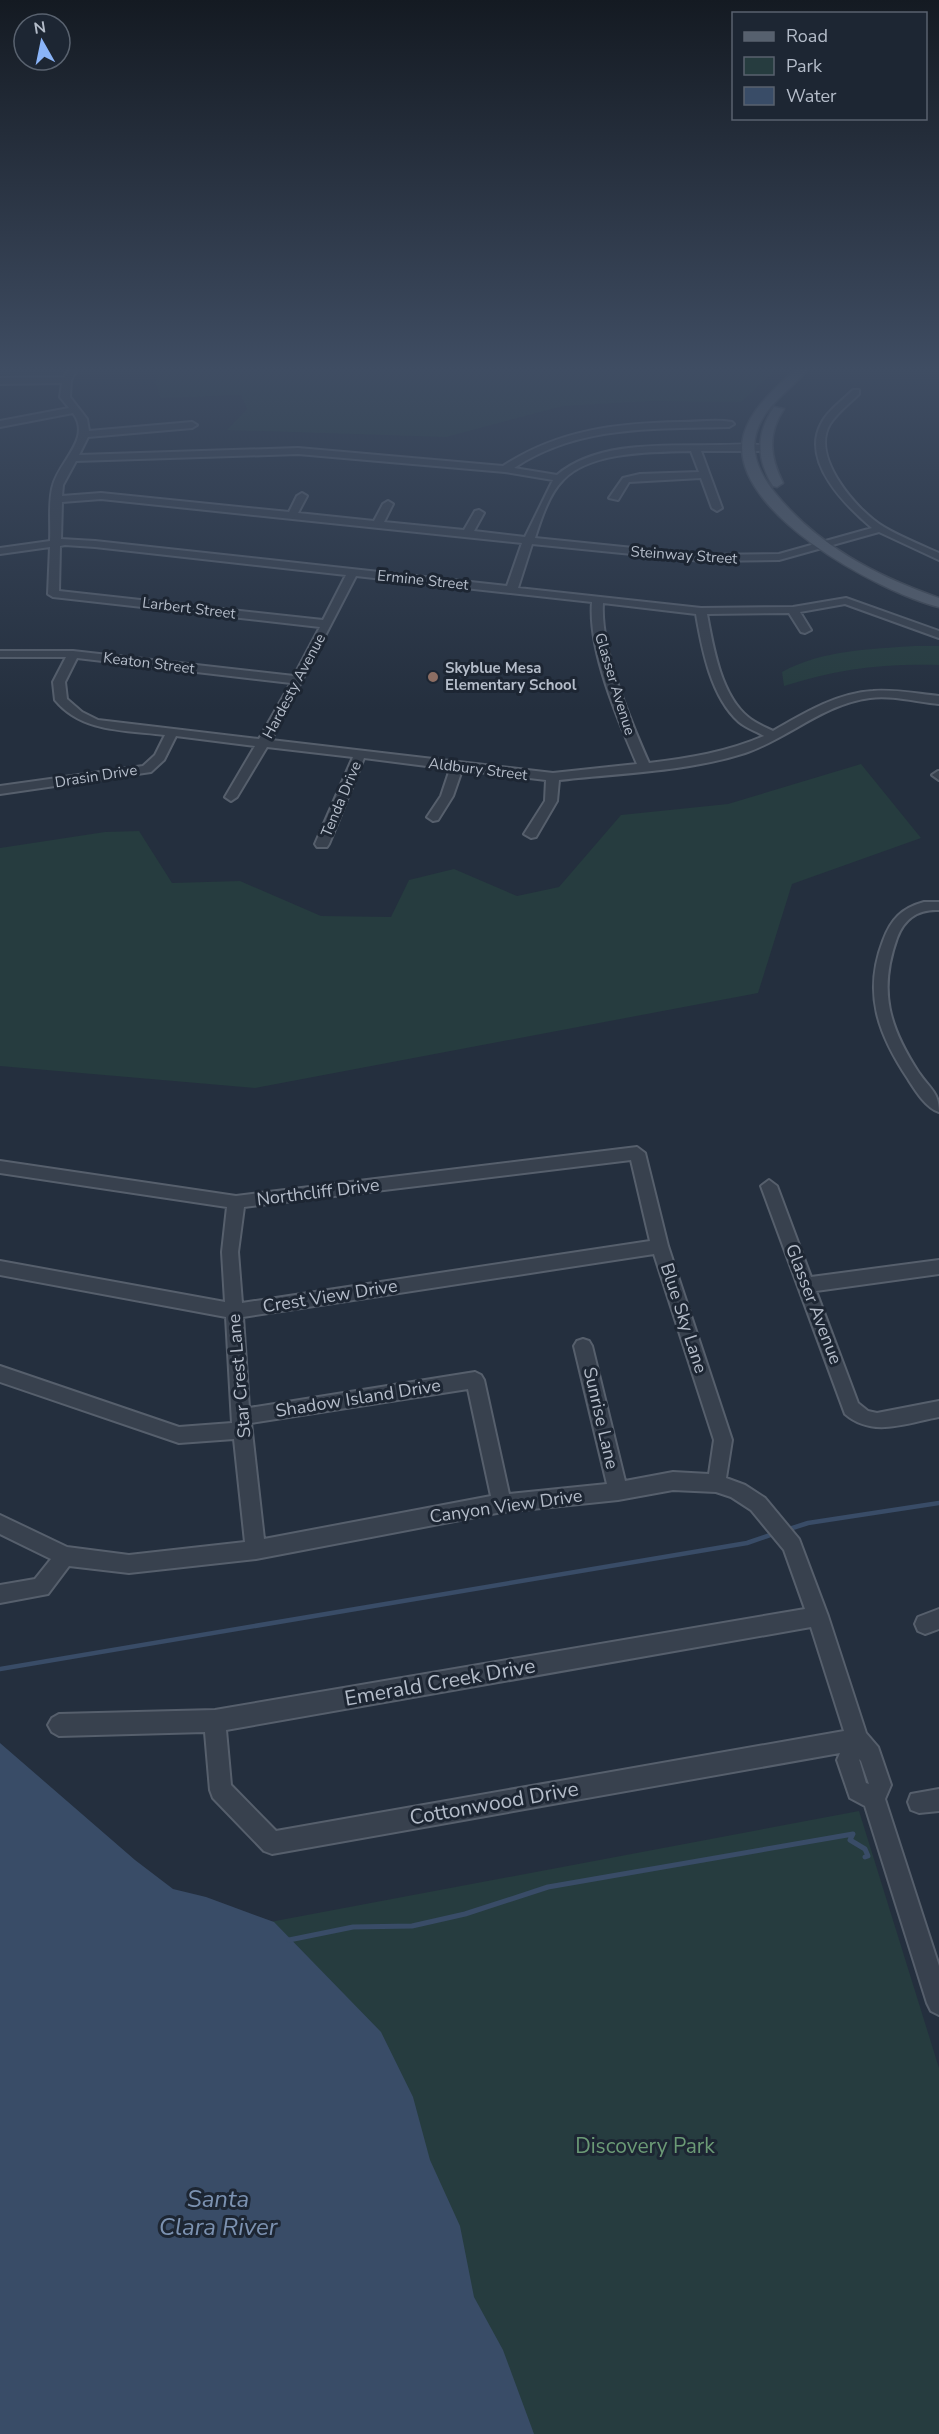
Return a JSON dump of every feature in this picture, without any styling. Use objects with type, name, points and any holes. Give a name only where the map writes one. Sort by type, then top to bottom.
[{"type":"main road","points":[[761,484],[780,510],[821,547],[874,577],[939,603]]},
{"type":"main road","points":[[777,484],[789,506],[812,527],[894,576],[939,594]]},
{"type":"street","points":[[55,543],[59,484]]},
{"type":"street","points":[[512,589],[530,540],[534,521],[556,484]]},
{"type":"street","points":[[614,498],[624,484]]},
{"type":"street","points":[[707,484],[717,508]]},
{"type":"street","points":[[837,484],[858,511],[880,529],[939,557]]},
{"type":"street","points":[[201,505],[210,494]]},
{"type":"street","points":[[292,516],[302,495]]},
{"type":"street","name":"Steinway Street","points":[[56,500],[101,496],[377,525],[468,532],[663,555],[751,559],[779,557],[880,529]]},
{"type":"street","points":[[377,525],[388,504]]},
{"type":"street","points":[[468,532],[479,513]]},
{"type":"street","name":"Ermine Street","points":[[0,551],[55,543],[132,547],[701,611],[793,610],[846,601],[939,635]]},
{"type":"street","name":"Larbert Street","points":[[55,543],[53,594],[326,624]]},
{"type":"street","name":"Hardesty Avenue","points":[[231,797],[264,742],[353,572]]},
{"type":"street","name":"Glasser Avenue","points":[[598,599],[596,624],[624,721],[645,767]]},
{"type":"street","points":[[793,610],[805,630]]},
{"type":"street","points":[[701,611],[704,634],[731,706],[744,720],[773,736]]},
{"type":"street","name":"Keaton Street","points":[[0,654],[73,654],[297,680]]},
{"type":"street","name":"Aldbury Street","points":[[73,654],[59,682],[61,700],[78,715],[95,723],[553,777],[712,758],[741,750],[773,736],[818,710],[855,697],[884,695],[939,700]]},
{"type":"street","name":"Drasin Drive","points":[[0,790],[147,769],[160,757],[173,731]]},
{"type":"street","name":"Tenda Drive","points":[[322,844],[360,754]]},
{"type":"street","points":[[433,817],[447,796],[457,767]]},
{"type":"street","points":[[531,834],[551,801],[553,777]]},
{"type":"street","points":[[939,906],[916,908],[906,914],[895,927],[883,958],[879,984],[884,1013],[894,1041],[908,1067],[939,1106]]},
{"type":"street","name":"Northcliff Drive","points":[[0,1167],[236,1202],[637,1153]]},
{"type":"street","name":"Blue Sky Lane","points":[[637,1153],[660,1246],[723,1440],[716,1483]]},
{"type":"street","name":"Glasser Avenue","points":[[769,1186],[851,1408],[863,1418],[877,1420],[939,1409]]},
{"type":"street","name":"Star Crest Lane","points":[[236,1202],[230,1252],[242,1423],[256,1550]]},
{"type":"street","name":"Crest View Drive","points":[[0,1268],[234,1311],[660,1246]]},
{"type":"street","points":[[807,1285],[939,1267]]},
{"type":"street","name":"Sunrise Lane","points":[[584,1346],[618,1491]]},
{"type":"street","name":"Shadow Island Drive","points":[[0,1374],[179,1435],[475,1380],[502,1503]]},
{"type":"street","name":"Canyon View Drive","points":[[0,1524],[65,1556],[129,1564],[256,1550],[502,1503],[618,1491],[673,1481],[716,1483],[738,1491],[758,1504],[772,1519],[790,1542],[798,1557],[857,1739],[870,1755],[880,1785],[874,1799],[939,2003]]},
{"type":"street","points":[[0,1594],[41,1587],[65,1556]]},
{"type":"street","name":"Emerald Creek Drive","points":[[59,1725],[215,1721],[818,1616]]},
{"type":"street","name":"Cottonwood Drive","points":[[215,1721],[221,1790],[272,1843],[857,1739]]},
{"type":"green space","points":[[939,646],[939,665],[861,668],[823,675],[784,686],[782,672],[813,659],[847,652]]},
{"type":"green space","points":[[861,764],[921,838],[792,884],[758,993],[255,1088],[0,1066],[0,848],[105,832],[139,831],[172,883],[240,881],[321,916],[391,917],[409,880],[454,869],[517,896],[559,887],[621,815],[728,804]]},
{"type":"green space","name":"Discovery Park","points":[[859,1811],[939,2068],[939,2434],[0,2434],[0,1973]]},
{"type":"water","name":"Santa Clara River","points":[[0,1743],[135,1860],[173,1889],[206,1897],[274,1922],[381,2032],[413,2097],[430,2160],[460,2226],[474,2297],[503,2350],[534,2434],[0,2434]]},
{"type":"waterway","points":[[786,1530],[808,1523],[939,1503]]},
{"type":"waterway","points":[[0,1669],[747,1543],[776,1533]]},
{"type":"waterway","points":[[289,1940],[353,1927],[412,1926],[465,1914],[548,1887],[853,1834],[850,1840],[865,1849],[868,1856],[865,1857]]},
{"type":"place","name":"Skyblue Mesa Elementary School","points":[[433,677]]}]
